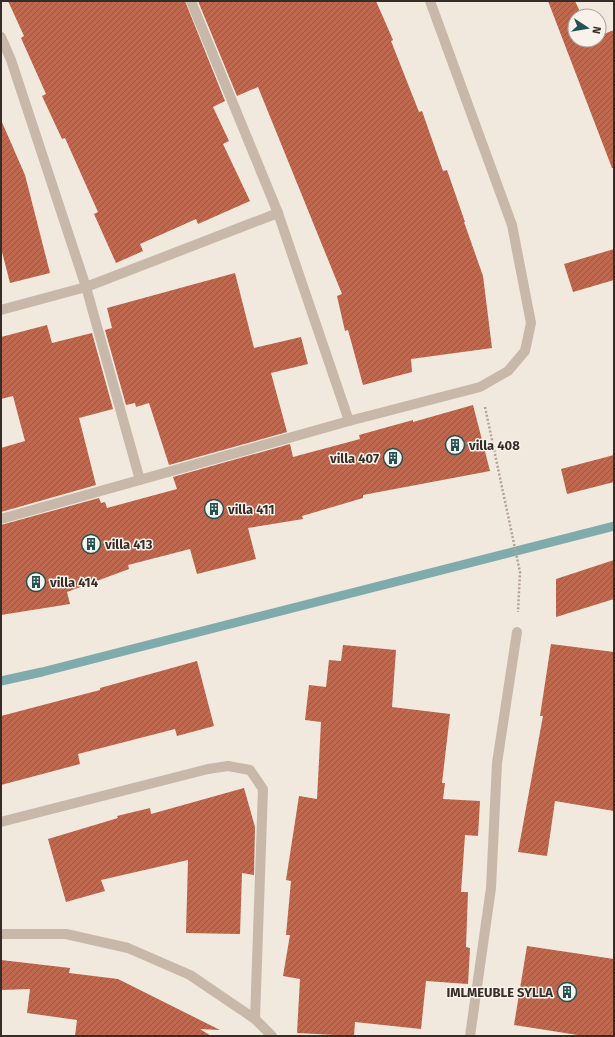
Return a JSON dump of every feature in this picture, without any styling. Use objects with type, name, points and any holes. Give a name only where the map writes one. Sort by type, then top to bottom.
[{"type":"street","points":[[191,1],[278,214],[349,421]]},
{"type":"street","points":[[1,519],[349,421],[480,387],[508,371],[525,351],[531,323],[512,225],[430,1]]},
{"type":"street","points":[[1,37],[11,60],[86,287],[140,480]]},
{"type":"street","points":[[1,310],[86,287],[278,214]]},
{"type":"street","points":[[470,1036],[491,888],[497,763],[517,632]]},
{"type":"street","points":[[1,822],[208,769],[228,766],[250,770],[262,790],[255,1019]]},
{"type":"street","points":[[1,934],[66,934],[128,948],[190,975],[255,1019],[272,1036]]},
{"type":"path","points":[[480,387],[509,513],[520,572],[517,632]]},
{"type":"building","points":[[8,1],[185,1],[225,101],[213,107],[229,141],[223,144],[250,201],[198,224],[196,219],[140,244],[143,251],[116,263],[94,214],[98,212],[65,138],[62,139],[42,96],[46,94],[21,38],[24,36]]},
{"type":"building","points":[[198,1],[376,1],[393,40],[391,41],[419,112],[422,111],[443,171],[447,170],[465,222],[483,276],[492,348],[411,359],[412,372],[363,385],[348,330],[345,331],[337,296],[342,294],[258,87],[237,96]]},
{"type":"building","points":[[548,1],[575,1],[578,8],[567,8],[567,48],[607,48],[607,33],[614,30],[614,168],[612,168]]},
{"type":"building","points":[[1,120],[25,175],[50,273],[10,283],[1,248]]},
{"type":"building","points":[[614,249],[614,280],[573,292],[564,264]]},
{"type":"building","points":[[235,273],[254,348],[301,337],[308,364],[271,373],[287,432],[169,465],[149,403],[136,407],[135,403],[126,405],[105,330],[112,328],[107,308]]},
{"type":"building","points":[[47,325],[52,343],[92,333],[113,409],[79,418],[96,485],[1,512],[1,448],[25,441],[13,396],[1,399],[1,337]]},
{"type":"building","points":[[473,405],[490,471],[363,495],[363,498],[302,516],[303,519],[248,528],[256,559],[197,574],[190,549],[128,565],[129,569],[67,592],[70,604],[1,615],[1,525],[99,498],[101,503],[105,502],[107,508],[177,489],[173,477],[290,444],[293,457],[360,439],[359,435]]},
{"type":"building","points":[[614,455],[614,482],[567,494],[561,469]]},
{"type":"building","points":[[614,560],[614,599],[556,617],[556,579]]},
{"type":"building","points":[[551,644],[614,652],[614,811],[555,801],[547,856],[518,852],[543,716],[540,716]]},
{"type":"building","points":[[343,645],[396,650],[392,707],[450,714],[442,783],[445,783],[443,799],[480,801],[478,836],[465,835],[461,892],[468,892],[466,947],[470,948],[468,984],[426,981],[421,1029],[355,1022],[354,1036],[297,1033],[300,979],[283,976],[290,935],[286,935],[291,881],[286,880],[299,796],[317,799],[321,722],[305,720],[309,685],[326,687],[329,660],[341,661]]},
{"type":"building","points":[[197,661],[214,726],[177,736],[175,729],[78,754],[80,764],[1,785],[1,716],[100,690],[100,688]]},
{"type":"building","points":[[244,788],[255,827],[254,875],[242,873],[240,934],[186,933],[188,860],[101,880],[105,891],[66,902],[48,839],[118,818],[117,816],[150,808],[151,814]]},
{"type":"building","name":"IMLMEUBLE SYLLA","points":[[527,946],[614,959],[614,1036],[584,1036],[514,1025]]},
{"type":"building","points":[[1,960],[70,968],[69,973],[118,979],[220,1030],[200,1029],[211,1036],[75,1036],[77,1020],[27,1013],[30,989],[1,990]]},
{"type":"waterway","points":[[1,681],[42,672],[614,526]]},
{"type":"place","name":"villa 408","points":[[455,445]]},
{"type":"place","name":"villa 407","points":[[393,458]]},
{"type":"place","name":"villa 411","points":[[214,509]]},
{"type":"place","name":"villa 413","points":[[91,544]]},
{"type":"place","name":"villa 414","points":[[36,582]]},
{"type":"place","name":"IMLMEUBLE SYLLA","points":[[567,992]]}]
